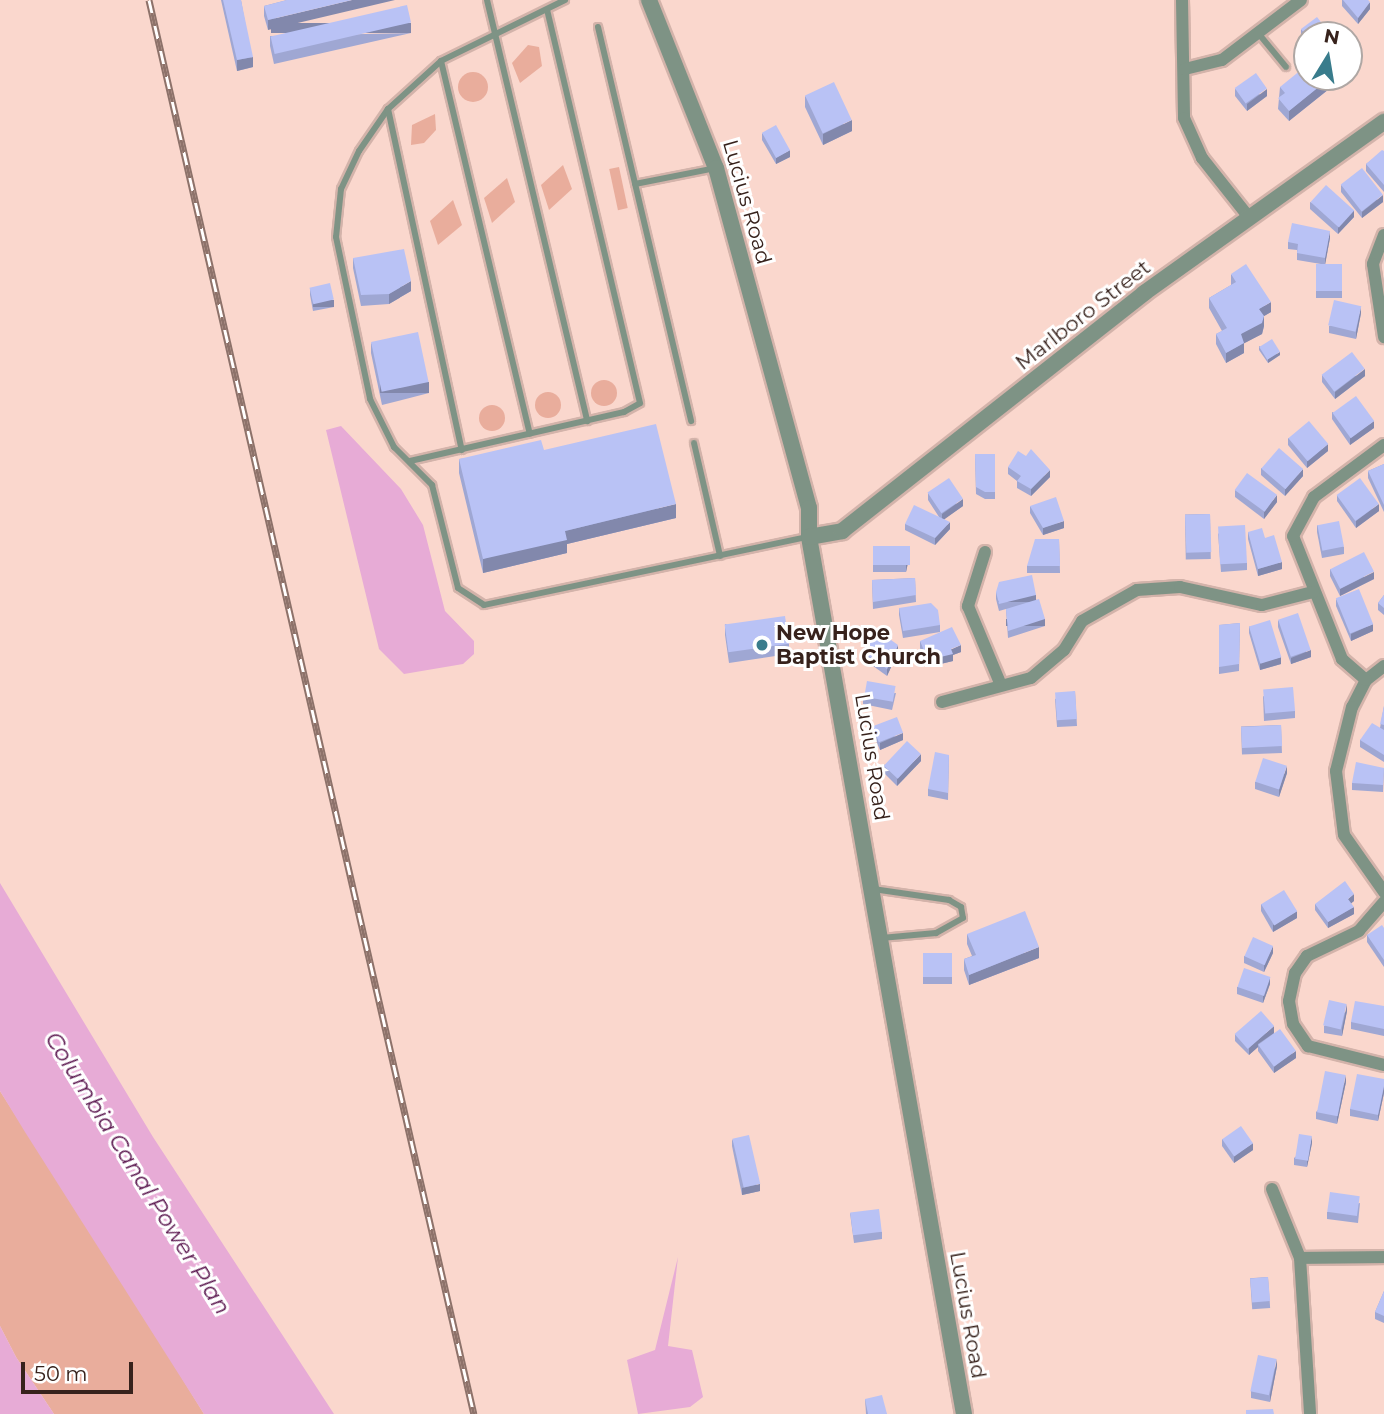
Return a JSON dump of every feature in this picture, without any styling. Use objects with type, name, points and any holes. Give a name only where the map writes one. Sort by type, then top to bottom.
[{"type":"street","name":"Lucius Road","points":[[649,0],[716,168],[809,508],[809,537],[964,1414]]},
{"type":"street","points":[[1182,0],[1184,118],[1190,138],[1248,216]]},
{"type":"street","points":[[1185,69],[1222,60],[1301,0]]},
{"type":"street","name":"Marlboro Street","points":[[809,537],[842,531],[1248,216],[1384,122]]},
{"type":"street","points":[[1384,235],[1373,264],[1384,337]]},
{"type":"street","points":[[1366,680],[1342,659],[1313,592],[1293,536],[1301,516],[1314,497],[1384,445]]},
{"type":"street","points":[[985,552],[968,606],[1000,683]]},
{"type":"street","points":[[942,702],[1045,669],[1082,621],[1137,590],[1180,587],[1262,605],[1313,592]]},
{"type":"street","points":[[1384,666],[1366,680],[1340,735],[1336,805],[1358,862],[1384,892]]},
{"type":"street","points":[[1384,902],[1359,931],[1307,956],[1295,973],[1289,1001],[1293,1024],[1308,1046],[1384,1065]]},
{"type":"street","points":[[1272,1189],[1300,1258],[1310,1414]]},
{"type":"street","points":[[1300,1258],[1384,1257]]},
{"type":"lane","points":[[487,0],[587,421]]},
{"type":"lane","points":[[565,0],[441,61],[388,109],[341,189],[336,237],[370,399],[394,447],[432,485],[458,588],[484,605],[809,537]]},
{"type":"lane","points":[[410,461],[587,421],[640,403],[547,10]]},
{"type":"lane","points":[[598,27],[691,421]]},
{"type":"lane","points":[[1258,33],[1286,67]]},
{"type":"lane","points":[[441,61],[530,434]]},
{"type":"lane","points":[[388,109],[462,450]]},
{"type":"lane","points":[[635,184],[716,168]]},
{"type":"lane","points":[[694,443],[720,556]]},
{"type":"lane","points":[[873,889],[926,894],[961,907],[963,918],[953,928],[881,938]]},
{"type":"shaded area","points":[[528,45],[539,47],[542,66],[520,83],[512,63]]},
{"type":"shaded area","points":[[473,72],[479,73],[487,81],[487,93],[479,101],[473,102],[467,101],[459,93],[458,87],[459,81],[467,73]]},
{"type":"shaded area","points":[[435,114],[436,130],[424,143],[411,145],[412,125]]},
{"type":"shaded area","points":[[563,165],[572,189],[549,210],[541,185]]},
{"type":"shaded area","points":[[619,167],[628,208],[618,210],[609,169]]},
{"type":"shaded area","points":[[507,178],[515,202],[492,223],[484,198]]},
{"type":"shaded area","points":[[453,200],[462,225],[438,245],[430,221]]},
{"type":"shaded area","points":[[604,380],[613,384],[617,393],[613,402],[604,406],[595,402],[591,393],[595,384]]},
{"type":"shaded area","points":[[548,392],[557,396],[561,405],[557,414],[548,418],[539,414],[535,405],[539,396]]},
{"type":"shaded area","points":[[492,405],[501,409],[505,418],[501,427],[492,431],[483,427],[479,418],[483,409]]},
{"type":"shaded area","points":[[0,1091],[204,1414],[54,1414],[16,1357],[0,1326]]},
{"type":"water","points":[[341,426],[401,489],[423,525],[445,611],[474,641],[474,654],[463,664],[404,674],[379,649],[326,430]]},
{"type":"water","name":"Columbia Canal Power Plan","points":[[0,883],[153,1137],[334,1414],[204,1414],[25,1132],[0,1091]]},
{"type":"water","points":[[678,1257],[668,1346],[692,1350],[703,1397],[690,1407],[638,1414],[627,1360],[655,1350]]},
{"type":"water","points":[[0,1326],[16,1357],[54,1414],[0,1414]]},
{"type":"building","points":[[223,0],[241,0],[253,57],[237,60]]},
{"type":"building","points":[[287,0],[352,0],[268,20],[264,6]]},
{"type":"building","points":[[1343,0],[1368,0],[1370,2],[1358,18]]},
{"type":"building","points":[[407,5],[411,23],[275,54],[271,36]]},
{"type":"building","points":[[1256,73],[1267,89],[1246,103],[1235,88]]},
{"type":"building","points":[[1293,76],[1293,91],[1314,91],[1289,111],[1278,98],[1285,93],[1280,87]]},
{"type":"building","points":[[834,82],[852,120],[823,134],[805,96]]},
{"type":"building","points":[[776,125],[790,150],[776,158],[762,133]]},
{"type":"building","points":[[1384,151],[1384,185],[1366,164]]},
{"type":"building","points":[[1362,168],[1383,195],[1362,211],[1341,185]]},
{"type":"building","points":[[1326,185],[1354,210],[1339,228],[1311,202]]},
{"type":"building","points":[[1292,223],[1330,231],[1325,258],[1297,253],[1298,244],[1288,242]]},
{"type":"building","points":[[404,249],[411,281],[389,294],[361,295],[353,258]]},
{"type":"building","points":[[1246,264],[1271,302],[1259,309],[1264,316],[1262,323],[1241,334],[1244,343],[1226,353],[1216,334],[1227,328],[1209,298],[1236,282],[1231,274]]},
{"type":"building","points":[[1316,264],[1342,264],[1342,291],[1316,291]]},
{"type":"building","points":[[330,283],[334,300],[313,304],[310,288]]},
{"type":"building","points":[[1334,300],[1361,306],[1355,332],[1328,325]]},
{"type":"building","points":[[418,332],[429,382],[382,392],[371,342]]},
{"type":"building","points":[[1272,339],[1280,352],[1267,360],[1259,347]]},
{"type":"building","points":[[1352,352],[1365,369],[1334,392],[1322,375]]},
{"type":"building","points":[[1356,396],[1374,421],[1351,438],[1333,413]]},
{"type":"building","points":[[1309,421],[1328,444],[1308,461],[1288,438]]},
{"type":"building","points":[[656,424],[676,504],[565,531],[567,540],[483,559],[459,459],[541,440],[544,450]]},
{"type":"building","points":[[1279,448],[1303,469],[1285,489],[1261,468]]},
{"type":"building","points":[[1031,449],[1050,470],[1031,489],[1017,481],[1021,476],[1008,467],[1018,451],[1026,456]]},
{"type":"building","points":[[975,454],[995,454],[995,492],[985,492],[976,487]]},
{"type":"building","points":[[1384,464],[1384,505],[1368,471]]},
{"type":"building","points":[[1247,473],[1277,495],[1265,512],[1235,490]]},
{"type":"building","points":[[949,478],[963,499],[941,513],[927,493]]},
{"type":"building","points":[[1360,478],[1379,504],[1355,521],[1337,495]]},
{"type":"building","points":[[1056,497],[1064,521],[1043,528],[1030,506]]},
{"type":"building","points":[[914,505],[950,522],[935,538],[905,524]]},
{"type":"building","points":[[1210,514],[1211,552],[1186,553],[1185,515]]},
{"type":"building","points":[[1339,521],[1344,547],[1322,551],[1317,525]]},
{"type":"building","points":[[1245,525],[1247,563],[1220,564],[1218,526]]},
{"type":"building","points":[[1262,528],[1265,538],[1274,535],[1282,562],[1258,569],[1248,532]]},
{"type":"building","points":[[1035,539],[1059,539],[1060,566],[1027,566]]},
{"type":"building","points":[[873,546],[910,546],[910,565],[873,565]]},
{"type":"building","points":[[1364,552],[1374,572],[1340,589],[1330,569]]},
{"type":"building","points":[[1032,575],[1036,595],[999,604],[996,592],[999,582]]},
{"type":"building","points":[[915,578],[916,595],[873,602],[872,580]]},
{"type":"building","points":[[1359,589],[1373,624],[1350,634],[1336,598]]},
{"type":"building","points":[[1384,595],[1384,608],[1378,603]]},
{"type":"building","points":[[1039,599],[1045,619],[1008,631],[1006,609]]},
{"type":"building","points":[[931,603],[938,610],[940,625],[903,631],[899,608]]},
{"type":"building","points":[[1298,613],[1311,650],[1291,657],[1278,620]]},
{"type":"building","points":[[785,616],[789,644],[728,652],[725,624]]},
{"type":"building","points":[[1270,620],[1281,657],[1260,664],[1249,626]]},
{"type":"building","points":[[1240,623],[1239,664],[1219,667],[1219,625]]},
{"type":"building","points":[[952,627],[961,645],[951,649],[953,654],[928,660],[920,641]]},
{"type":"building","points":[[877,630],[898,645],[887,669],[862,651]]},
{"type":"building","points":[[867,681],[896,686],[893,702],[864,697]]},
{"type":"building","points":[[1293,687],[1295,711],[1265,714],[1263,690]]},
{"type":"building","points":[[1075,691],[1077,719],[1057,720],[1055,692]]},
{"type":"building","points":[[1384,706],[1384,725],[1380,724]]},
{"type":"building","points":[[897,717],[903,733],[879,742],[873,726]]},
{"type":"building","points":[[1372,723],[1384,730],[1384,755],[1360,740]]},
{"type":"building","points":[[1281,725],[1282,746],[1242,748],[1241,727]]},
{"type":"building","points":[[907,741],[921,754],[898,779],[884,766]]},
{"type":"building","points":[[935,752],[949,755],[948,793],[928,789]]},
{"type":"building","points":[[1263,758],[1287,766],[1279,790],[1255,782]]},
{"type":"building","points":[[1356,762],[1384,768],[1383,785],[1352,783]]},
{"type":"building","points":[[1345,881],[1354,894],[1348,899],[1354,907],[1328,922],[1315,904]]},
{"type":"building","points":[[1284,890],[1297,911],[1274,926],[1261,904]]},
{"type":"building","points":[[1025,911],[1039,947],[969,975],[964,959],[976,955],[967,934]]},
{"type":"building","points":[[1382,925],[1384,928],[1384,960],[1367,935]]},
{"type":"building","points":[[1253,937],[1273,946],[1265,965],[1244,956]]},
{"type":"building","points":[[923,953],[952,953],[952,977],[923,977]]},
{"type":"building","points":[[1244,968],[1270,977],[1264,996],[1237,987]]},
{"type":"building","points":[[1329,1000],[1347,1004],[1341,1029],[1323,1025]]},
{"type":"building","points":[[1355,1001],[1384,1006],[1384,1029],[1351,1022]]},
{"type":"building","points":[[1261,1011],[1274,1026],[1248,1049],[1235,1034]]},
{"type":"building","points":[[1280,1029],[1296,1051],[1274,1067],[1258,1045]]},
{"type":"building","points":[[1325,1071],[1346,1075],[1338,1116],[1317,1112]]},
{"type":"building","points":[[1357,1074],[1384,1079],[1378,1115],[1350,1109]]},
{"type":"building","points":[[1241,1126],[1253,1143],[1234,1156],[1222,1139]]},
{"type":"building","points":[[1299,1134],[1312,1136],[1308,1161],[1295,1159]]},
{"type":"building","points":[[749,1135],[760,1184],[744,1188],[732,1139]]},
{"type":"building","points":[[1330,1192],[1360,1196],[1357,1216],[1327,1212]]},
{"type":"building","points":[[879,1209],[882,1232],[853,1235],[850,1213]]},
{"type":"building","points":[[1268,1277],[1270,1301],[1252,1302],[1250,1279]]},
{"type":"building","points":[[1384,1291],[1384,1316],[1375,1312]]},
{"type":"building","points":[[1258,1355],[1277,1359],[1269,1395],[1250,1391]]},
{"type":"building","points":[[882,1395],[887,1414],[868,1414],[865,1399]]},
{"type":"building","points":[[1273,1409],[1274,1414],[1246,1414],[1246,1410]]},
{"type":"railway","points":[[149,0],[474,1414]]},
{"type":"place","name":"New Hope Baptist Church","points":[[762,645]]}]
